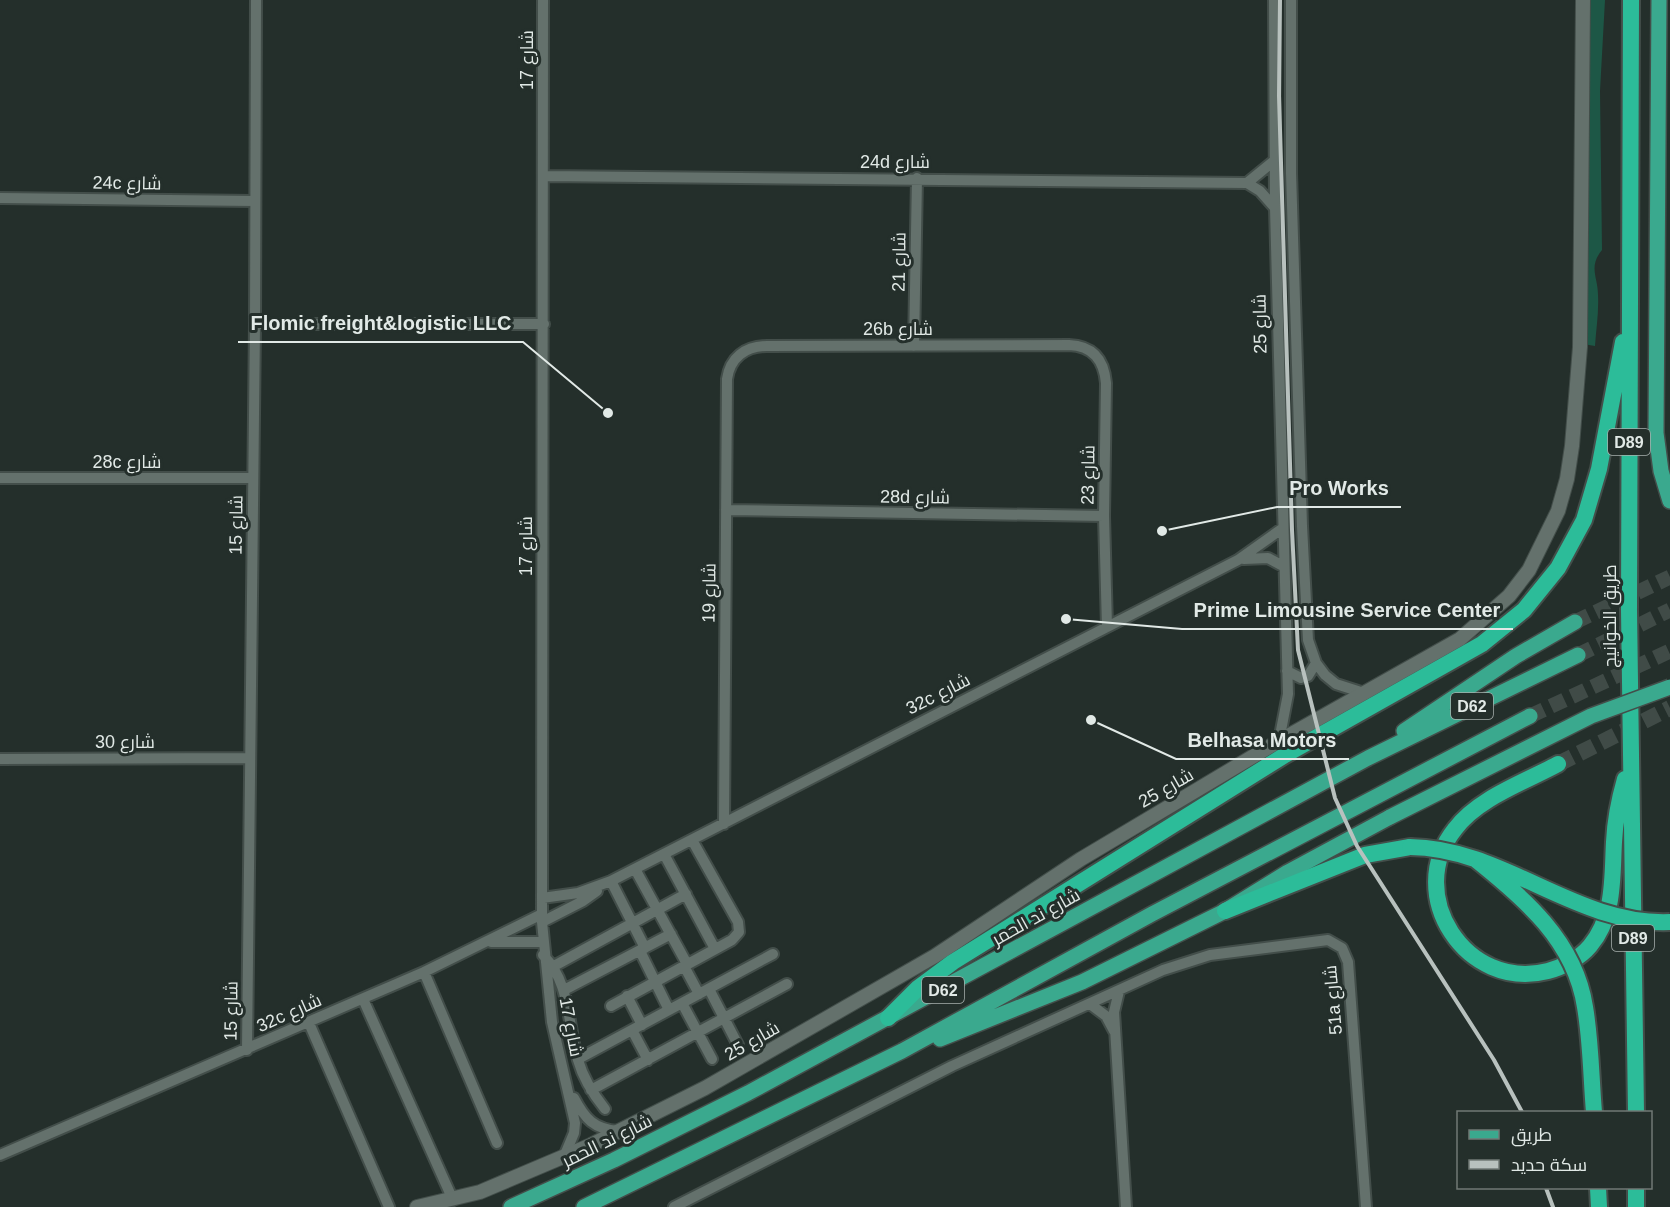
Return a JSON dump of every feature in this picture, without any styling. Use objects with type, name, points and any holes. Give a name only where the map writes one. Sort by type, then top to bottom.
[{"type":"highway","name":"طريق الخوانيج","points":[[1631,2],[1629,324],[1631,764],[1636,1111]]},
{"type":"highway","points":[[888,1018],[918,988],[953,962],[1285,755],[1482,644],[1524,609],[1558,568],[1587,512],[1599,469],[1616,369],[1629,324]]},
{"type":"highway","points":[[1558,764],[1471,813],[1455,828],[1444,846],[1437,867],[1440,910],[1449,930],[1461,947],[1478,961],[1497,971],[1517,974],[1547,971],[1575,959],[1590,947],[1604,921],[1612,893],[1616,820],[1631,764]]},
{"type":"highway","points":[[1225,911],[1365,855],[1410,847],[1443,849],[1475,859],[1602,912],[1640,921],[1670,922]]},
{"type":"highway","points":[[1475,859],[1535,911],[1569,958],[1585,1005],[1594,1111]]},
{"type":"highway","points":[[1598,1189],[1599,1207]]},
{"type":"highway","points":[[1636,1189],[1636,1207]]},
{"type":"main road","points":[[1659,0],[1656,433],[1661,471],[1670,501]]},
{"type":"main road","points":[[1368,758],[1460,692],[1575,622]]},
{"type":"main road","name":"شارع ند الحمر","points":[[510,1207],[625,1155],[888,1018],[1368,758],[1578,656]]},
{"type":"main road","points":[[902,1051],[947,1037],[1082,982],[1225,911],[1288,872],[1390,817],[1591,716],[1670,687]]},
{"type":"main road","name":"D62","points":[[584,1207],[902,1051],[1152,914],[1530,716]]},
{"type":"street","name":"شارع 15","points":[[247,1050],[256,0]]},
{"type":"street","name":"شارع 17","points":[[543,0],[542,918],[543,955],[552,1022],[575,1123],[574,1133],[564,1156]]},
{"type":"street","name":"شارع 25","points":[[417,1207],[480,1192],[619,1131],[705,1088],[935,956],[1065,869],[1279,741],[1288,694],[1274,161],[1274,0]]},
{"type":"street","name":"شارع 25","points":[[1291,0],[1291,173],[1302,526],[1308,640],[1316,663],[1336,684],[1365,693]]},
{"type":"street","points":[[1279,741],[1460,639],[1509,596],[1529,570],[1558,511],[1567,479],[1577,405],[1580,347],[1583,0]]},
{"type":"street","points":[[1274,161],[1247,183],[1260,191],[1275,208]]},
{"type":"street","name":"24d شارع","points":[[544,176],[1247,183]]},
{"type":"street","name":"شارع 21","points":[[914,346],[917,178]]},
{"type":"street","name":"24c شارع","points":[[0,198],[254,201]]},
{"type":"street","points":[[255,324],[544,324]]},
{"type":"street","name":"26b شارع","points":[[732,363],[740,354],[757,346],[1070,345]]},
{"type":"street","name":"شارع 23","points":[[1070,345],[1089,350],[1099,358],[1105,370],[1104,516],[1107,627]]},
{"type":"street","name":"شارع 19","points":[[724,824],[727,379],[732,363]]},
{"type":"street","name":"28c شارع","points":[[0,478],[253,478]]},
{"type":"street","name":"28d شارع","points":[[726,510],[1104,516]]},
{"type":"street","name":"32c شارع","points":[[542,898],[578,893],[607,883],[1238,560],[1283,528]]},
{"type":"street","points":[[1238,560],[1268,558],[1283,566]]},
{"type":"street","points":[[1287,671],[1293,676],[1308,676],[1316,663]]},
{"type":"street","name":"شارع 30","points":[[0,759],[250,758]]},
{"type":"street","points":[[611,1005],[737,937],[740,927],[692,840]]},
{"type":"street","points":[[664,854],[716,949]]},
{"type":"street","points":[[635,869],[686,965],[724,1018],[738,1045]]},
{"type":"street","points":[[607,883],[632,923],[669,1010]]},
{"type":"street","name":"32c شارع","points":[[0,1155],[247,1050],[584,901],[607,883]]},
{"type":"street","points":[[554,966],[686,894]]},
{"type":"street","points":[[564,990],[671,934]]},
{"type":"street","name":"51a شارع","points":[[674,1207],[951,1066],[1119,992],[1163,970],[1194,959],[1322,941],[1336,943],[1342,948],[1348,962],[1366,1207]]},
{"type":"street","name":"32c شارع","points":[[491,942],[543,942]]},
{"type":"street","points":[[578,1059],[773,954]]},
{"type":"street","points":[[543,955],[554,966],[564,990],[578,1059],[591,1090],[605,1109]]},
{"type":"street","points":[[424,972],[497,1143]]},
{"type":"street","points":[[591,1090],[787,984]]},
{"type":"street","points":[[1119,992],[1114,1005],[1126,1207]]},
{"type":"street","points":[[627,996],[648,1060]]},
{"type":"street","points":[[363,999],[453,1200]]},
{"type":"street","points":[[682,1003],[712,1059]]},
{"type":"street","points":[[1090,1004],[1106,1016],[1117,1037]]},
{"type":"street","points":[[309,1023],[388,1207]]},
{"type":"street","name":"شارع 17","points":[[568,1089],[589,1121],[603,1129],[619,1131]]},
{"type":"green space","points":[[1586,0],[1605,0],[1600,91],[1602,250],[1595,262],[1598,314],[1595,346],[1583,344]]},
{"type":"tunnel","points":[[1575,622],[1670,577]]},
{"type":"tunnel","points":[[1578,655],[1670,610]]},
{"type":"tunnel","points":[[1530,716],[1670,651]]},
{"type":"tunnel","points":[[1558,764],[1670,708]]},
{"type":"railway","points":[[1280,0],[1279,96],[1292,530],[1298,650],[1335,798],[1357,846],[1494,1060],[1521,1111]]},
{"type":"railway","points":[[1546,1189],[1553,1207]]},
{"type":"place","name":"Flomic freight&logistic LLC","points":[[608,413]]},
{"type":"place","name":"Pro Works","points":[[1162,531]]},
{"type":"place","name":"Prime Limousine Service Center","points":[[1066,619]]},
{"type":"place","name":"Belhasa Motors","points":[[1091,720]]}]
